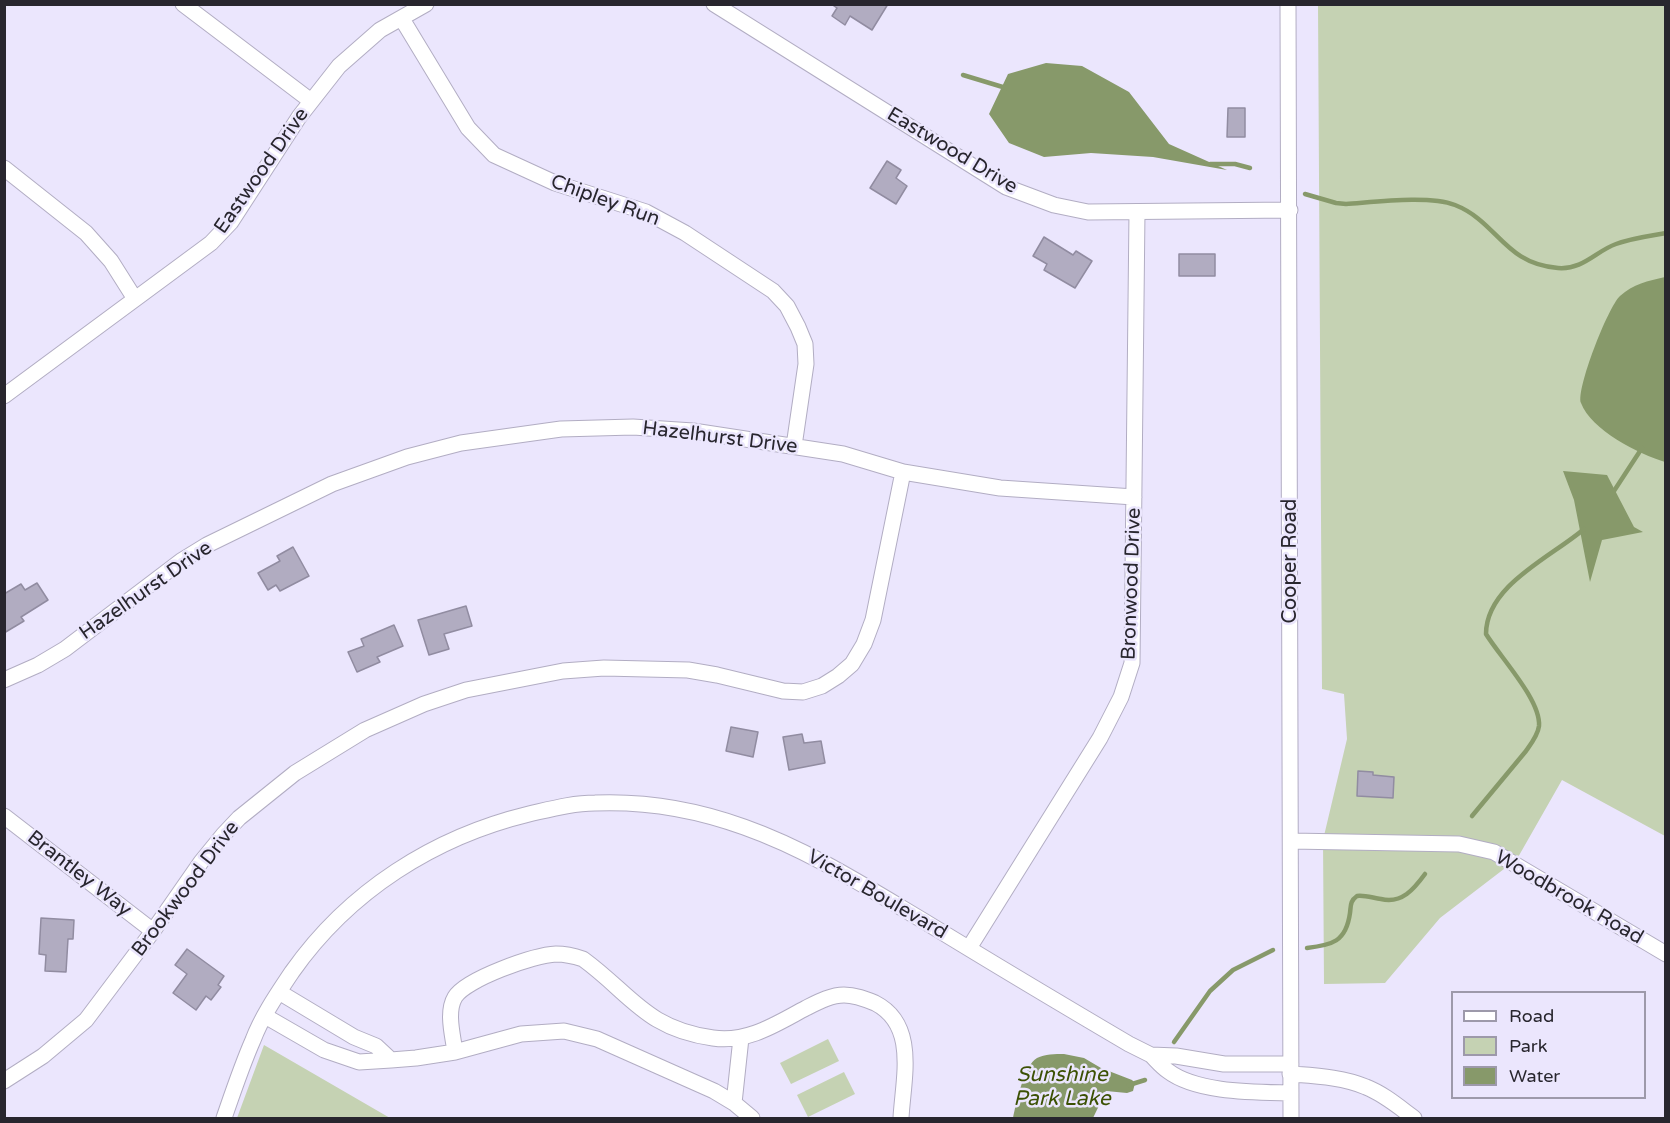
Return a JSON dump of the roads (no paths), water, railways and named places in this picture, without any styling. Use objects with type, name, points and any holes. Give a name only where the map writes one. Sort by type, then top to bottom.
[{"type":"street","points":[[183,4],[312,101]]},
{"type":"street","name":"Eastwood Drive","points":[[4,396],[194,258],[211,243],[231,222],[312,101],[339,66],[380,30],[426,4]]},
{"type":"street","name":"Eastwood Drive","points":[[714,4],[1006,187],[1054,206],[1088,212],[1290,210]]},
{"type":"street","name":"Cooper Road","points":[[1288,4],[1291,1119]]},
{"type":"street","name":"Chipley Run","points":[[402,19],[468,128],[494,155],[555,183],[646,212],[685,233],[773,291],[787,306],[805,344],[806,364],[794,446]]},
{"type":"street","points":[[4,168],[86,233],[111,261],[135,299]]},
{"type":"street","name":"Bronwood Drive","points":[[969,948],[1100,738],[1121,697],[1132,663],[1137,212]]},
{"type":"street","name":"Hazelhurst Drive","points":[[4,680],[38,665],[65,649],[181,561],[207,545],[332,484],[407,457],[461,442],[561,429],[633,427],[693,430],[843,454],[903,472],[1000,488],[1134,497]]},
{"type":"street","name":"Brookwood Drive","points":[[4,1081],[43,1056],[86,1020],[153,932],[201,862],[239,818],[295,773],[365,729],[423,704],[466,690],[563,671],[604,668],[688,670],[783,692],[802,692],[830,681],[852,664],[870,628],[903,472]]},
{"type":"street","name":"Victor Boulevard","points":[[224,1119],[253,1038],[279,992],[325,931],[361,897],[402,867],[449,841],[492,825],[552,809],[593,802],[634,803],[669,808],[710,816],[746,828],[833,867],[1151,1055],[1170,1072],[1201,1085],[1230,1090],[1291,1094]]},
{"type":"street","name":"Brantley Way","points":[[4,816],[153,932]]},
{"type":"street","name":"Woodbrook Road","points":[[1291,841],[1459,844],[1494,852],[1665,954]]},
{"type":"street","points":[[455,1052],[451,1006],[457,994],[472,982],[487,975],[543,956],[556,954],[583,959],[629,1001],[661,1023],[715,1038],[741,1038],[756,1034],[818,1002],[843,995],[855,996],[880,1006],[895,1020],[905,1044],[901,1119]]},
{"type":"street","points":[[279,992],[354,1037],[376,1046],[391,1060]]},
{"type":"street","points":[[265,1016],[324,1050],[359,1062],[416,1058],[455,1052],[521,1034],[564,1031],[585,1035],[714,1091],[734,1103],[752,1119]]},
{"type":"street","points":[[310,1042],[325,1020]]},
{"type":"street","points":[[734,1103],[741,1038]]},
{"type":"street","name":"Victor Boulevard","points":[[1151,1055],[1291,1069],[1359,1084],[1379,1094],[1414,1119]]},
{"type":"water","points":[[1046,63],[1082,66],[1129,92],[1169,144],[1227,170],[1153,157],[1091,153],[1044,157],[1009,143],[989,114],[1008,74]]},
{"type":"water","points":[[1666,277],[1665,462],[1630,447],[1605,431],[1586,413],[1581,403],[1581,395],[1594,348],[1608,315],[1620,296],[1635,286]]},
{"type":"water","points":[[1563,471],[1607,475],[1634,527],[1643,532],[1602,540],[1590,582],[1574,500]]},
{"type":"water","name":"Sunshine Park Lake","points":[[1064,1054],[1084,1058],[1101,1068],[1132,1080],[1135,1083],[1133,1091],[1127,1093],[1106,1091],[1093,1118],[1013,1118],[1021,1085],[1032,1062],[1043,1056]]},
{"type":"waterway","points":[[963,75],[1006,88]]},
{"type":"waterway","points":[[1210,164],[1235,164],[1250,168]]},
{"type":"waterway","points":[[1305,194],[1346,204],[1431,200],[1455,205],[1482,221],[1513,251],[1525,259],[1540,265],[1558,268],[1575,266],[1622,242],[1666,233]]},
{"type":"waterway","points":[[1612,494],[1642,448]]},
{"type":"waterway","points":[[1472,816],[1526,751],[1536,736],[1539,726],[1534,704],[1486,634],[1489,617],[1497,601],[1523,573],[1584,529]]},
{"type":"waterway","points":[[1307,948],[1331,943],[1341,936],[1348,923],[1352,901],[1357,896],[1395,899],[1412,890],[1425,874]]},
{"type":"waterway","points":[[1174,1042],[1210,991],[1233,970],[1273,950]]},
{"type":"waterway","points":[[1129,1085],[1145,1080]]}]
